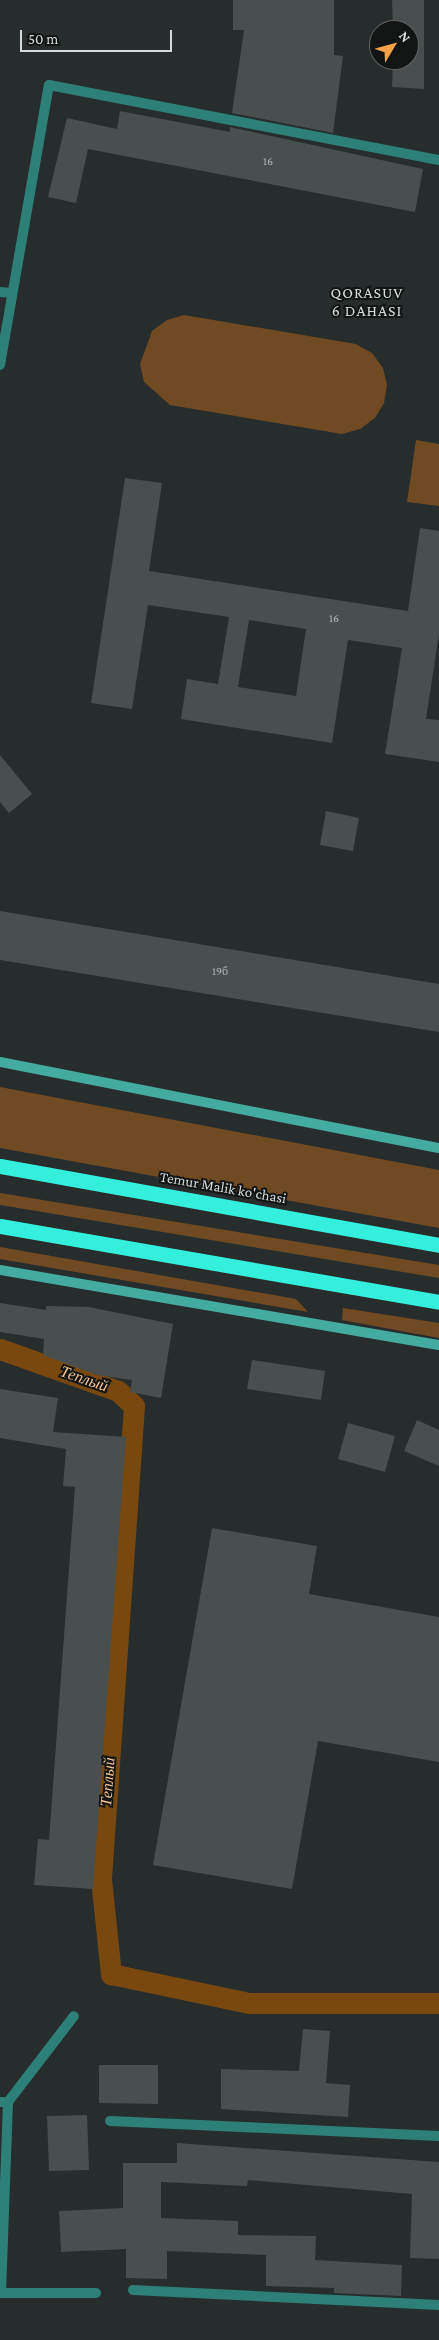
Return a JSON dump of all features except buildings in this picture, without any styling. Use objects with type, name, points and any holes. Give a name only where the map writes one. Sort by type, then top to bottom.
[{"type":"highway","name":"Temur Malik ko'chasi","points":[[0,1166],[439,1245]]},
{"type":"highway","points":[[0,1226],[439,1302]]},
{"type":"street","points":[[0,365],[49,85],[439,160]]},
{"type":"street","points":[[0,292],[12,294]]},
{"type":"street","points":[[0,1062],[439,1148]]},
{"type":"street","points":[[0,1270],[439,1345]]},
{"type":"street","points":[[74,2016],[4,2102],[1,2293],[96,2293]]},
{"type":"street","points":[[110,2120],[439,2136]]},
{"type":"street","points":[[133,2290],[439,2305]]},
{"type":"shaded area","points":[[184,315],[356,344],[372,353],[383,368],[387,385],[384,403],[375,418],[360,429],[342,434],[170,405],[144,382],[140,364],[152,331],[167,320]]},
{"type":"shaded area","points":[[416,440],[439,444],[439,506],[407,502]]},
{"type":"shaded area","points":[[0,1087],[439,1170],[439,1228],[0,1148]]},
{"type":"shaded area","points":[[0,1193],[439,1265],[439,1278],[0,1205]]},
{"type":"shaded area","points":[[0,1247],[296,1299],[308,1312],[0,1259]]},
{"type":"shaded area","points":[[343,1308],[439,1323],[439,1338],[342,1320]]},
{"type":"waterway","name":"Теплый","points":[[0,1349],[118,1391],[134,1406],[101,1879],[111,1974],[249,2003],[439,2003]]},
{"type":"district","name":"QORASUV 6 DAHASI","points":[[367,302]]}]
